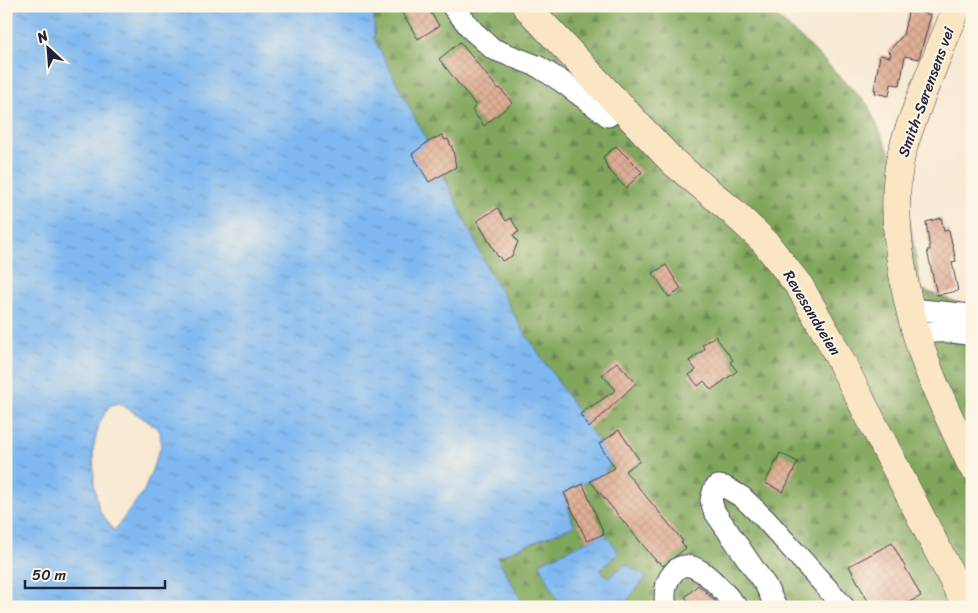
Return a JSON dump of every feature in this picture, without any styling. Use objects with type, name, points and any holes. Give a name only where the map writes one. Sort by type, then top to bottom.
[{"type":"main road","name":"Revesandveien","points":[[526,6],[619,107],[672,161],[732,211],[764,241],[800,287],[829,338],[968,607]]},
{"type":"main road","name":"Smith-Sørensens vei","points":[[958,6],[924,91],[901,157],[897,200],[900,253],[914,321],[930,374],[972,466]]},
{"type":"street","points":[[452,6],[473,31],[493,49],[537,66],[561,81],[608,116],[619,107]]},
{"type":"street","points":[[914,321],[972,315]]},
{"type":"street","points":[[914,321],[933,331],[950,331],[972,335]]},
{"type":"street","points":[[776,607],[766,586],[714,511],[711,500],[714,489],[718,486],[725,487],[742,497],[766,520],[844,607]]},
{"type":"street","points":[[666,607],[665,593],[669,578],[675,570],[683,566],[696,568],[705,573],[737,607]]},
{"type":"green space","points":[[367,6],[765,6],[813,49],[868,105],[903,182],[921,289],[972,308],[972,607],[622,607],[646,577],[608,578],[600,569],[619,553],[540,563],[557,601],[545,607],[525,607],[497,557],[573,526],[564,493],[595,478],[598,484],[520,327],[488,269],[428,143],[374,39],[374,7],[368,10]]},
{"type":"water","points":[[6,6],[367,6],[368,10],[374,7],[374,39],[428,143],[488,269],[521,327],[612,462],[598,484],[595,478],[564,493],[574,526],[497,557],[525,607],[6,607]],"holes":[[[119,403],[160,431],[161,446],[144,491],[114,531],[99,510],[94,484],[93,449],[99,424],[109,406]]]},
{"type":"water","points":[[605,533],[619,553],[600,570],[608,578],[626,564],[646,577],[622,607],[545,607],[557,601],[540,563]]},
{"type":"building","points":[[398,6],[427,6],[439,26],[418,39]]},
{"type":"building","points":[[909,9],[931,15],[919,59],[905,56],[900,85],[891,84],[889,96],[875,93],[880,55],[890,57],[891,53],[888,52],[903,35]]},
{"type":"building","points":[[460,42],[498,89],[500,88],[512,103],[484,126],[472,110],[476,106],[439,59]]},
{"type":"building","points":[[442,135],[445,140],[448,139],[453,150],[456,167],[429,182],[412,154],[428,142]]},
{"type":"building","points":[[616,146],[642,172],[626,188],[608,169],[603,157]]},
{"type":"building","points":[[498,208],[506,221],[511,218],[519,232],[513,235],[518,242],[512,256],[502,261],[477,221]]},
{"type":"building","points":[[941,218],[944,231],[949,230],[956,261],[952,262],[958,291],[937,295],[927,250],[930,250],[926,222]]},
{"type":"building","points":[[666,265],[681,289],[669,297],[653,273]]},
{"type":"building","points":[[715,336],[733,360],[730,362],[737,371],[711,390],[704,381],[698,386],[689,375],[696,370],[689,361],[705,349],[702,345]]},
{"type":"building","points":[[617,362],[636,383],[589,428],[580,414],[616,390],[602,375]]},
{"type":"building","points":[[619,430],[640,461],[625,471],[683,541],[681,542],[686,548],[663,566],[657,562],[590,481],[615,468],[599,444]]},
{"type":"building","points":[[780,453],[798,462],[783,492],[765,483]]},
{"type":"building","points":[[583,484],[604,534],[587,541],[564,493]]},
{"type":"building","points":[[892,543],[921,596],[900,607],[871,607],[849,566]]},
{"type":"building","points":[[698,585],[720,607],[694,607],[685,597]]}]
